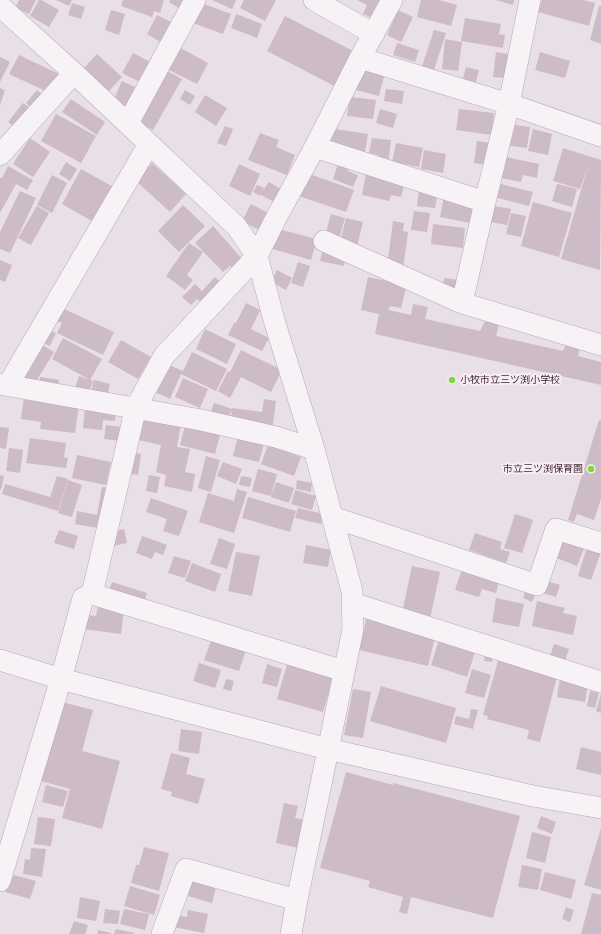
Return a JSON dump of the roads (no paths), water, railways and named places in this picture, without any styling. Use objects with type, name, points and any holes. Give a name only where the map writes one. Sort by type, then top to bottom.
[{"type":"street","points":[[128,123],[195,0]]},
{"type":"street","points":[[314,0],[374,34]]},
{"type":"street","points":[[92,594],[136,408],[164,356],[257,256],[276,218],[316,147],[360,58],[392,0]]},
{"type":"street","points":[[462,303],[509,104],[530,0]]},
{"type":"street","points":[[0,6],[128,123],[236,226],[257,256],[274,320],[314,449],[352,591],[353,629],[296,900],[291,934]]},
{"type":"street","points":[[360,58],[509,104],[601,136]]},
{"type":"street","points":[[0,155],[74,73]]},
{"type":"street","points":[[149,144],[4,384],[201,420],[276,437],[314,449]]},
{"type":"street","points":[[316,147],[485,202]]},
{"type":"street","points":[[324,241],[462,303],[601,345]]},
{"type":"street","points":[[332,518],[537,585],[556,529],[601,543]]},
{"type":"street","points":[[0,881],[61,679],[83,598],[92,594],[344,671]]},
{"type":"street","points":[[352,603],[601,682]]},
{"type":"street","points":[[0,660],[61,679],[328,749],[540,798],[601,808]]},
{"type":"street","points":[[162,934],[186,869],[296,900]]},
{"type":"place","name":"小牧市立三ツ渕小学校","points":[[452,380]]},
{"type":"place","name":"市立三ツ渕保育園","points":[[591,469]]}]
